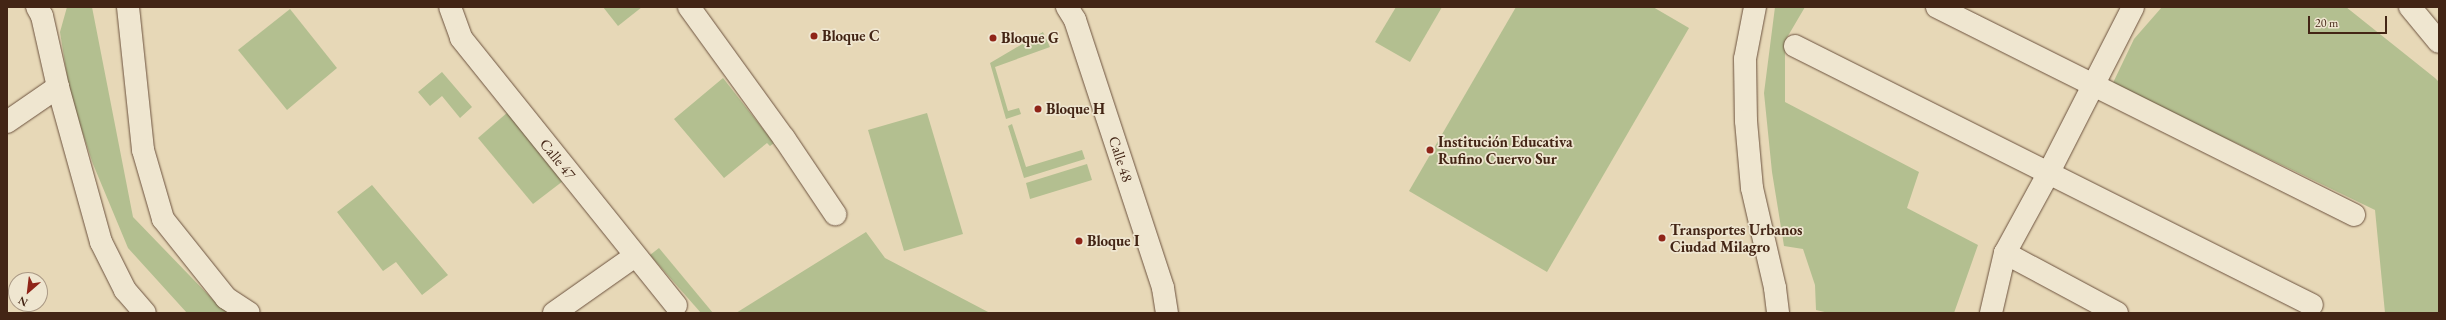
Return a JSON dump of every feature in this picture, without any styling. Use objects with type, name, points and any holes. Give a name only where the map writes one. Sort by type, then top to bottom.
[{"type":"street","points":[[128,7],[143,150],[162,219],[226,298],[249,313]]},
{"type":"street","name":"Calle 47","points":[[450,7],[461,38],[635,256],[676,305]]},
{"type":"street","points":[[689,7],[784,138],[835,214]]},
{"type":"street","name":"Calle 48","points":[[1067,7],[1078,27],[1163,288],[1167,313]]},
{"type":"street","points":[[1754,7],[1745,59],[1746,121],[1752,188],[1775,288],[1778,313]]},
{"type":"street","points":[[1937,7],[2354,215]]},
{"type":"street","points":[[1991,313],[2005,253],[2094,86],[2133,7]]},
{"type":"street","points":[[2410,7],[2439,42]]},
{"type":"street","points":[[42,10],[58,87],[101,242],[125,290],[145,313]]},
{"type":"street","points":[[1795,46],[2312,305]]},
{"type":"street","points":[[7,122],[58,87]]},
{"type":"street","points":[[2005,253],[2117,313]]},
{"type":"street","points":[[554,313],[635,256]]},
{"type":"green space","points":[[67,7],[92,7],[133,217],[219,306],[230,313],[187,313],[128,248],[93,164],[70,95],[60,32]]},
{"type":"green space","points":[[603,7],[642,7],[618,26]]},
{"type":"green space","points":[[1396,7],[1442,7],[1410,62],[1375,42]]},
{"type":"green space","points":[[1516,7],[1653,7],[1689,28],[1547,272],[1409,191]]},
{"type":"green space","points":[[1775,7],[1805,7],[1785,41],[1785,102],[1919,172],[1907,208],[1978,245],[1954,313],[1829,313],[1816,310],[1815,285],[1803,249],[1784,246],[1772,172],[1764,93]]},
{"type":"green space","points":[[2162,7],[2346,7],[2439,82],[2439,313],[2385,313],[2375,210],[2236,143],[2111,87],[2134,39]]},
{"type":"green space","points":[[290,9],[337,68],[287,110],[238,50]]},
{"type":"green space","points":[[1043,32],[1050,47],[995,67],[1008,111],[1019,108],[1021,114],[1006,119],[990,63]]},
{"type":"green space","points":[[442,72],[472,107],[460,118],[442,96],[430,106],[418,92]]},
{"type":"green space","points":[[723,78],[774,143],[770,146],[767,143],[724,178],[674,119]]},
{"type":"green space","points":[[508,112],[563,181],[533,204],[478,138]]},
{"type":"green space","points":[[927,113],[963,234],[904,251],[868,130]]},
{"type":"green space","points":[[1012,124],[1026,167],[1082,150],[1085,159],[1024,178],[1008,126]]},
{"type":"green space","points":[[1087,164],[1092,180],[1030,199],[1026,183]]},
{"type":"green space","points":[[372,185],[448,275],[422,295],[396,262],[383,271],[337,212]]},
{"type":"green space","points":[[866,232],[885,258],[990,313],[736,313]]},
{"type":"green space","points":[[659,248],[713,313],[701,313],[650,255]]},
{"type":"place","name":"Bloque C","points":[[814,36]]},
{"type":"place","name":"Bloque G","points":[[993,38]]},
{"type":"place","name":"Bloque H","points":[[1038,109]]},
{"type":"place","name":"Institución Educativa Rufino Cuervo Sur","points":[[1430,150]]},
{"type":"place","name":"Transportes Urbanos Ciudad Milagro","points":[[1662,238]]},
{"type":"place","name":"Bloque I","points":[[1079,241]]}]
